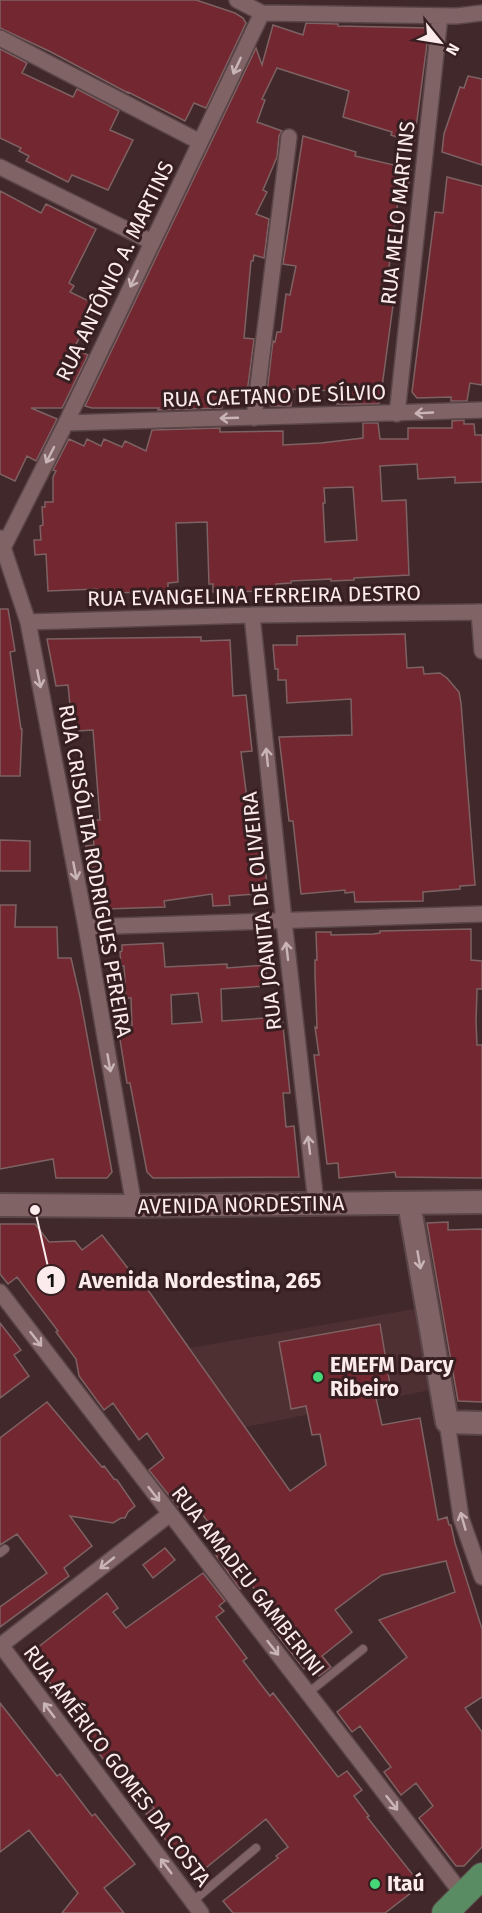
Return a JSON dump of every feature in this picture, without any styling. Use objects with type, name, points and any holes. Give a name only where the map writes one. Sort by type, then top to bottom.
[{"type":"main road","name":"AVENIDA NORDESTINA","points":[[0,1205],[134,1206],[482,1202]]},
{"type":"main road","points":[[409,1203],[447,1422],[482,1423]]},
{"type":"main road","points":[[445,1913],[482,1876]]},
{"type":"street","points":[[237,0],[262,13],[440,16],[482,13]]},
{"type":"street","name":"RUA ANTÔNIO A. MARTINS","points":[[1,546],[66,423],[262,13]]},
{"type":"street","name":"RUA MELO MARTINS","points":[[397,414],[440,16]]},
{"type":"street","points":[[457,16],[482,26]]},
{"type":"street","points":[[0,38],[200,142]]},
{"type":"street","points":[[254,418],[289,137]]},
{"type":"street","points":[[0,167],[152,242]]},
{"type":"street","name":"RUA CAETANO DE SÍLVIO","points":[[66,423],[482,410]]},
{"type":"street","name":"RUA CRISÓLITA RODRIGUES PEREIRA","points":[[1,546],[27,622],[86,927],[134,1206]]},
{"type":"street","points":[[481,612],[482,651]]},
{"type":"street","name":"RUA EVANGELINA FERREIRA DESTRO","points":[[27,622],[252,615],[481,612]]},
{"type":"street","name":"RUA JOANITA DE OLIVEIRA","points":[[252,615],[316,1203]]},
{"type":"street","points":[[86,927],[482,914]]},
{"type":"street","name":"RUA AMADEU GAMBERINI","points":[[0,1292],[463,1895]]},
{"type":"street","points":[[447,1422],[462,1518],[482,1576]]},
{"type":"street","points":[[0,1645],[170,1514]]},
{"type":"street","name":"RUA AMÉRICO GOMES DA COSTA","points":[[0,1645],[196,1907]]},
{"type":"lane","points":[[308,1693],[363,1649]]},
{"type":"lane","points":[[196,1907],[256,1848]]},
{"type":"shaded area","name":"EMEFM Darcy Ribeiro","points":[[415,1309],[430,1390],[245,1427],[190,1348]]},
{"type":"building","points":[[0,0],[196,0],[235,13],[246,23],[206,108],[194,103],[185,121],[0,28]]},
{"type":"building","points":[[306,23],[429,28],[414,143],[391,135],[392,132],[343,117],[349,91],[277,68],[262,99],[265,100],[257,122],[282,131],[279,136],[277,157],[263,190],[267,192],[256,214],[269,219],[264,258],[254,255],[251,261],[244,338],[254,339],[247,393],[224,392],[222,408],[158,410],[159,408],[92,408],[85,406],[256,48],[262,65],[273,25],[303,35]]},
{"type":"building","points":[[0,49],[27,63],[22,73],[73,97],[77,89],[119,111],[110,130],[133,140],[108,190],[72,175],[68,182],[26,161],[29,156],[19,151],[21,148],[0,138]]},
{"type":"building","points":[[468,76],[482,79],[482,165],[442,152],[444,134],[460,87],[464,88]]},
{"type":"building","points":[[303,136],[356,152],[355,156],[411,169],[408,188],[400,187],[389,267],[398,268],[378,404],[337,404],[338,391],[314,390],[312,392],[293,389],[291,406],[271,406],[266,401],[273,341],[275,342],[277,332],[281,332],[286,294],[290,295],[296,266],[283,264]]},
{"type":"building","points":[[447,177],[482,186],[482,385],[470,383],[467,401],[451,401],[451,397],[417,398],[412,392],[435,212],[443,213]]},
{"type":"building","points":[[0,191],[41,213],[46,204],[96,229],[69,283],[74,286],[70,292],[97,305],[74,348],[88,355],[62,408],[31,408],[57,419],[36,461],[27,456],[15,481],[0,474]]},
{"type":"building","points":[[464,420],[464,424],[474,424],[475,435],[482,435],[482,482],[455,483],[455,477],[418,479],[417,464],[380,466],[382,501],[406,500],[409,575],[354,578],[354,580],[291,581],[291,583],[276,584],[276,591],[213,592],[213,584],[209,584],[207,522],[176,523],[178,582],[168,583],[168,592],[96,593],[96,589],[48,591],[46,554],[35,555],[34,540],[41,540],[42,507],[45,507],[45,502],[53,502],[53,477],[56,471],[53,470],[69,439],[84,446],[87,439],[101,446],[104,439],[122,447],[125,441],[146,451],[152,430],[220,428],[220,432],[283,431],[283,445],[363,438],[363,423],[378,423],[380,439],[408,439],[408,428],[452,428],[452,421]],"holes":[[[353,487],[357,540],[325,542],[324,488]]]},
{"type":"building","points":[[0,609],[8,609],[15,651],[10,652],[22,729],[20,776],[0,776]]},
{"type":"building","points":[[405,634],[407,668],[423,667],[424,674],[440,673],[459,692],[475,885],[460,886],[460,889],[423,892],[423,901],[355,902],[354,892],[345,893],[345,890],[301,894],[293,821],[289,821],[279,737],[352,735],[351,699],[287,703],[286,680],[278,680],[273,645],[297,645],[297,636]]},
{"type":"building","points":[[201,637],[201,641],[230,640],[233,696],[246,695],[252,751],[241,752],[247,799],[257,798],[268,893],[229,896],[230,905],[213,906],[212,894],[164,901],[165,907],[106,909],[100,867],[90,868],[86,846],[94,845],[91,820],[100,820],[93,730],[76,731],[74,705],[70,705],[68,685],[56,686],[47,639]]},
{"type":"building","points":[[0,840],[30,841],[30,871],[0,871]]},
{"type":"building","points":[[0,905],[16,905],[15,927],[57,927],[58,958],[71,958],[112,1172],[107,1178],[56,1178],[53,1159],[0,1169]]},
{"type":"building","points":[[471,929],[471,960],[482,961],[482,989],[477,989],[476,1022],[477,1045],[482,1045],[482,1178],[396,1177],[395,1172],[339,1178],[338,1163],[327,1164],[314,1055],[319,1055],[315,1027],[317,1028],[316,932],[331,932],[331,935],[373,934],[380,933],[380,931]]},
{"type":"building","points":[[163,943],[165,967],[227,964],[227,968],[266,965],[267,986],[221,989],[222,1021],[282,1017],[290,1093],[283,1093],[286,1127],[294,1126],[299,1177],[153,1178],[147,1172],[130,1083],[127,1083],[118,1027],[132,1026],[131,998],[126,998],[124,966],[121,966],[122,945]],"holes":[[[198,993],[202,1022],[172,1024],[171,995]]]},
{"type":"building","points":[[448,1222],[448,1230],[482,1229],[482,1402],[458,1401],[427,1223]]},
{"type":"building","points":[[0,1224],[35,1224],[49,1242],[75,1241],[82,1250],[102,1235],[141,1285],[143,1283],[290,1491],[326,1465],[320,1434],[312,1435],[306,1406],[291,1409],[279,1342],[380,1324],[391,1391],[375,1394],[382,1425],[420,1418],[438,1520],[447,1517],[451,1525],[482,1629],[482,1697],[465,1708],[482,1732],[482,1847],[464,1866],[456,1866],[419,1818],[433,1806],[416,1783],[401,1795],[384,1772],[391,1767],[360,1726],[352,1732],[337,1712],[407,1657],[379,1620],[455,1592],[446,1561],[382,1575],[335,1610],[352,1632],[322,1656],[331,1667],[319,1676],[310,1665],[304,1669],[272,1628],[280,1621],[249,1582],[240,1589],[212,1550],[223,1542],[191,1499],[179,1508],[149,1470],[164,1458],[147,1433],[139,1440],[113,1403],[104,1410],[79,1376],[76,1359],[56,1332],[58,1331],[17,1277],[8,1284],[0,1274]]},
{"type":"building","points":[[0,1323],[21,1350],[14,1355],[29,1376],[0,1398]]},
{"type":"building","points":[[47,1402],[102,1467],[104,1466],[117,1480],[135,1506],[125,1518],[113,1523],[70,1516],[92,1546],[64,1568],[69,1576],[0,1627],[0,1607],[47,1573],[17,1534],[0,1545],[0,1438]]},
{"type":"building","points":[[165,1548],[175,1560],[153,1578],[143,1565]]},
{"type":"building","points":[[203,1573],[225,1601],[219,1606],[224,1611],[216,1617],[247,1658],[243,1661],[270,1696],[273,1693],[338,1777],[347,1771],[362,1790],[354,1796],[369,1816],[367,1817],[421,1885],[385,1913],[233,1913],[223,1901],[278,1858],[276,1856],[288,1847],[266,1819],[202,1871],[188,1853],[180,1859],[146,1814],[154,1808],[115,1758],[107,1764],[52,1692],[55,1689],[28,1655],[107,1593],[118,1608],[113,1612],[126,1628]]},
{"type":"building","points":[[0,1703],[57,1776],[60,1774],[92,1816],[95,1814],[135,1864],[104,1888],[124,1913],[62,1913],[78,1893],[29,1830],[0,1852]]},
{"type":"place","name":"Avenida Nordestina, 265","points":[[35,1210]]},
{"type":"place","name":"EMEFM Darcy Ribeiro","points":[[318,1377]]},
{"type":"place","name":"Itaú","points":[[375,1884]]}]
